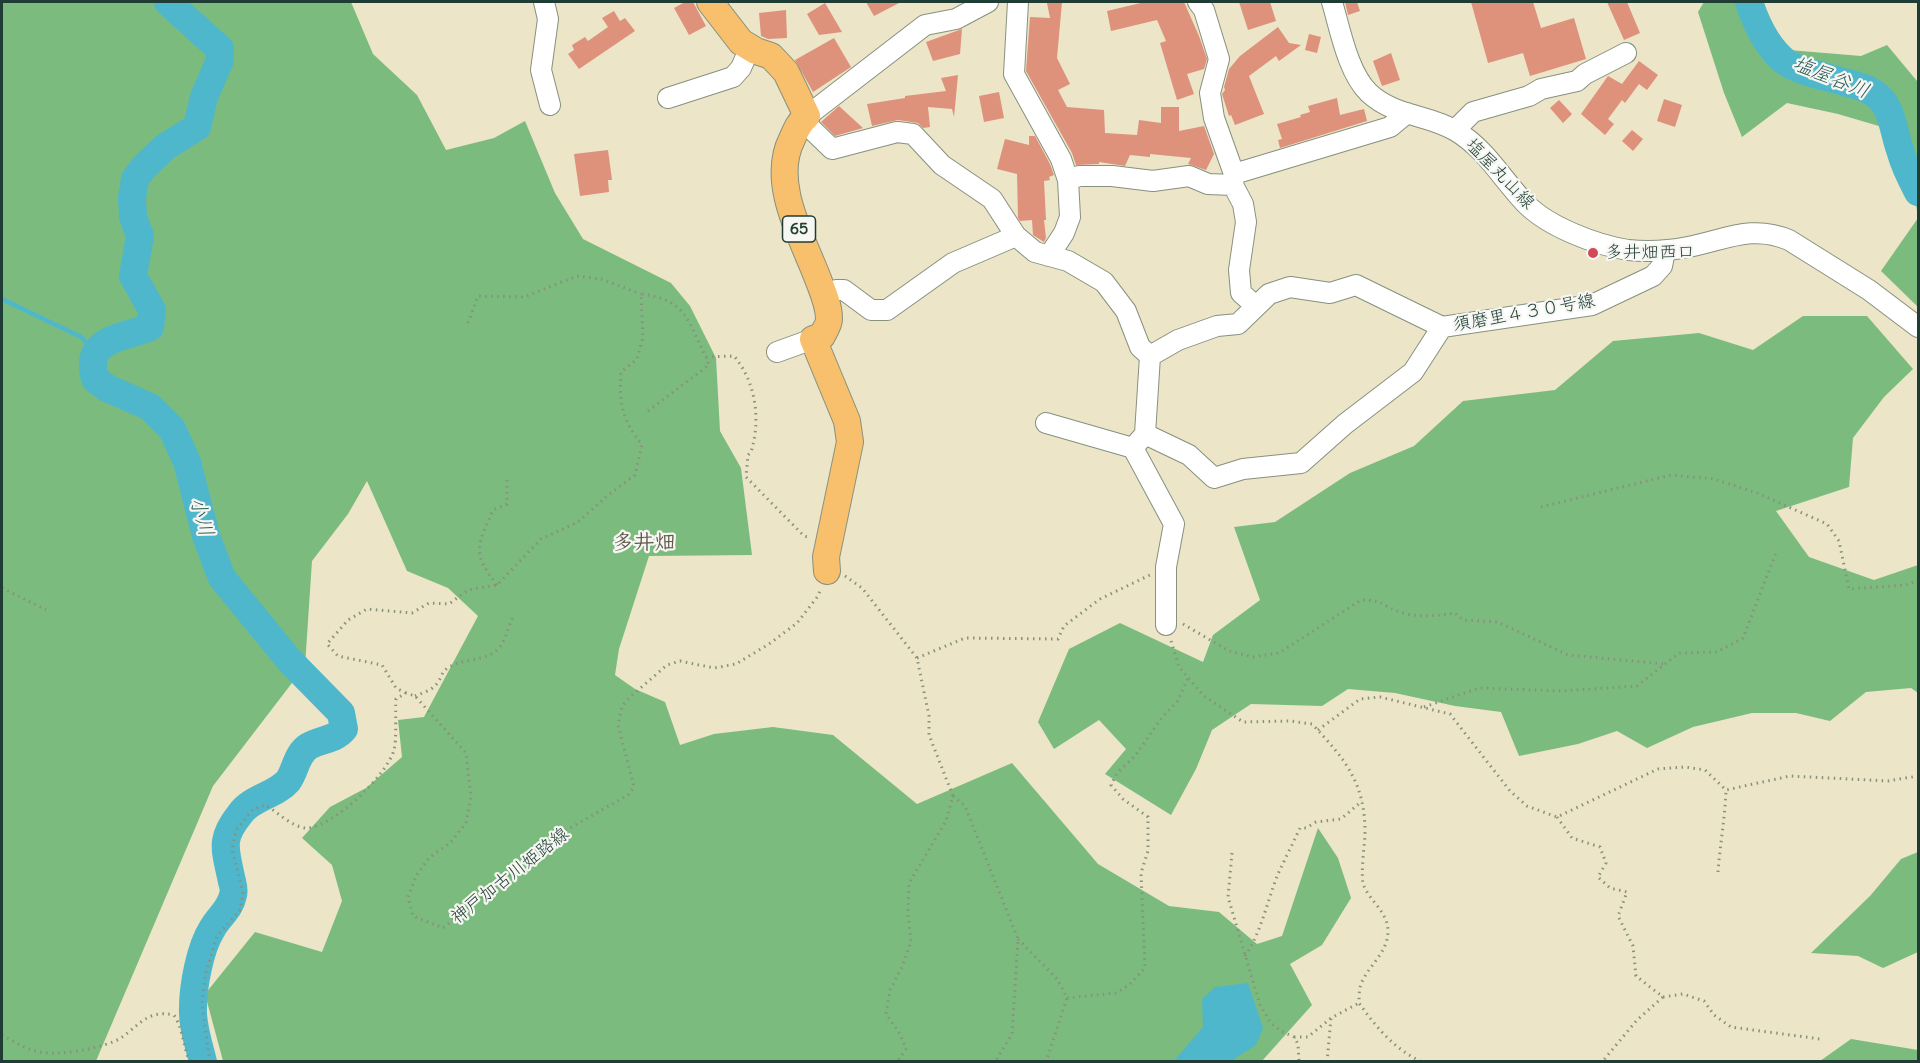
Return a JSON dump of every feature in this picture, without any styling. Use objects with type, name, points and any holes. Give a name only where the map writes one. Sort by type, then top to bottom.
[{"type":"main road","points":[[710,2],[741,42],[771,56],[786,72],[804,118]]},
{"type":"main road","name":"65","points":[[804,118],[789,144],[783,174],[786,195],[823,294],[829,322],[822,336],[813,339]]},
{"type":"main road","points":[[813,339],[847,421],[850,442],[826,557],[827,571]]},
{"type":"street","points":[[544,2],[548,19],[540,70],[550,105]]},
{"type":"street","points":[[988,2],[956,18],[925,25],[804,118],[832,149],[897,132],[913,134],[942,165],[992,199],[1016,236],[1035,252],[1068,261],[1104,282],[1126,311],[1140,347],[1150,356]]},
{"type":"street","points":[[1018,2],[1014,74],[1061,159],[1068,180],[1070,217],[1064,233],[1049,256]]},
{"type":"street","points":[[1198,2],[1204,10],[1219,59],[1210,93],[1214,118],[1243,204],[1246,222],[1239,270],[1241,292],[1256,306]]},
{"type":"street","name":"塩屋丸山線","points":[[1332,2],[1358,80],[1370,94],[1391,109],[1455,130],[1481,150],[1527,204],[1544,218],[1582,237],[1626,249],[1665,251],[1753,232],[1777,235],[1790,240],[1869,290],[1918,327]]},
{"type":"street","points":[[668,98],[733,77],[741,68],[750,47]]},
{"type":"street","points":[[1455,130],[1473,112],[1522,99],[1541,89],[1577,81],[1585,74],[1626,53]]},
{"type":"street","points":[[1068,180],[1079,176],[1112,176],[1153,181],[1189,176],[1208,184],[1233,179],[1390,128],[1407,113]]},
{"type":"street","points":[[823,294],[844,290],[871,310],[887,310],[953,263],[1016,236]]},
{"type":"street","name":"須磨里４３０号線","points":[[1139,441],[1189,455],[1214,478],[1243,470],[1301,463],[1345,424],[1413,372],[1442,327],[1592,305],[1653,276],[1662,266],[1665,251]]},
{"type":"street","points":[[1150,356],[1178,340],[1217,326],[1238,324],[1269,294],[1290,287],[1330,293],[1356,285],[1442,327]]},
{"type":"street","points":[[777,352],[813,339]]},
{"type":"street","points":[[1150,356],[1139,441],[1174,524],[1166,567],[1166,620]]},
{"type":"street","points":[[1046,423],[1139,441]]},
{"type":"path","points":[[468,323],[478,296],[524,297],[577,276],[601,279],[640,294],[660,296],[682,309],[709,365],[648,411]]},
{"type":"path","points":[[406,693],[396,688],[382,665],[338,656],[327,644],[348,620],[367,609],[412,613],[429,603],[449,604],[468,590],[497,585],[540,539],[578,522],[607,496],[635,476],[642,445],[628,426],[620,395],[621,372],[637,359],[643,339],[640,294]]},
{"type":"path","points":[[706,357],[734,356],[744,369],[756,411],[756,435],[751,452],[748,454],[746,477],[804,536],[816,540],[832,526]]},
{"type":"path","points":[[1541,507],[1671,475],[1714,479],[1757,493],[1827,524],[1839,541],[1849,589],[1906,585],[1918,580]]},
{"type":"path","points":[[497,585],[485,570],[478,544],[493,510],[507,504],[507,477]]},
{"type":"path","points":[[1422,708],[1479,688],[1561,691],[1637,686],[1679,653],[1717,652],[1743,638],[1777,550]]},
{"type":"path","points":[[917,658],[965,638],[1058,639],[1064,626],[1100,599],[1166,567]]},
{"type":"path","points":[[827,571],[847,577],[862,588],[917,658],[928,716],[928,735],[953,796],[965,806],[1018,939],[1058,980],[1067,998],[1046,1062]]},
{"type":"path","name":"神戸加古川姫路線","points":[[406,693],[415,696],[466,753],[471,797],[466,823],[451,842],[429,858],[416,876],[408,897],[413,916],[443,928],[563,832],[628,795],[634,787],[618,725],[622,706],[646,682],[668,665],[680,661],[714,668],[736,664],[769,644],[797,623],[818,596],[827,571]]},
{"type":"path","points":[[2,588],[46,610]]},
{"type":"path","points":[[1166,620],[1229,651],[1253,657],[1279,653],[1361,600],[1377,600],[1398,612],[1432,617],[1455,613],[1463,620],[1497,622],[1568,655],[1665,664]]},
{"type":"path","points":[[415,696],[437,684],[444,671],[456,664],[471,662],[498,650],[513,617]]},
{"type":"path","points":[[1166,620],[1179,667],[1204,696],[1243,722],[1312,724],[1352,771],[1361,792],[1365,822],[1363,883],[1386,918],[1388,932],[1384,948],[1361,985],[1359,1003],[1392,1044],[1422,1062]]},
{"type":"path","points":[[1067,998],[1116,993],[1129,985],[1145,968],[1141,873],[1148,851],[1148,817],[1123,799],[1111,785],[1117,773],[1135,756],[1163,716],[1177,702],[1188,678]]},
{"type":"path","points":[[210,1062],[202,1005],[205,976],[217,936],[240,910],[243,892],[232,849],[236,830],[253,809],[266,805],[297,826],[307,828],[319,825],[338,815],[367,791],[394,751],[396,699],[406,693]]},
{"type":"path","points":[[1318,730],[1360,699],[1380,697],[1450,714],[1510,791],[1527,806],[1557,817],[1572,838],[1600,847],[1606,862],[1598,877],[1610,888],[1627,892],[1618,916],[1633,946],[1636,976],[1663,997]]},
{"type":"path","points":[[1557,817],[1658,769],[1685,766],[1705,770],[1726,790],[1718,872]]},
{"type":"path","points":[[1726,790],[1790,776],[1888,781],[1918,776]]},
{"type":"path","points":[[897,1062],[906,1049],[900,1034],[886,1014],[890,990],[911,942],[908,914],[909,884],[945,821],[953,796]]},
{"type":"path","points":[[1245,956],[1252,945],[1274,891],[1278,873],[1300,828],[1306,828],[1316,822],[1341,819],[1362,801]]},
{"type":"path","points":[[1232,854],[1227,897],[1260,1005],[1271,1023],[1294,1037],[1308,1037],[1331,1018],[1359,1003]]},
{"type":"path","points":[[995,1062],[1012,1035],[1018,939]]},
{"type":"path","points":[[1602,1062],[1637,1020],[1663,997],[1683,994],[1704,1001],[1714,1015],[1731,1026],[1820,1040]]},
{"type":"path","points":[[2,1035],[39,1052],[83,1051],[114,1041],[155,1014],[165,1013],[174,1015],[180,1026],[189,1060],[194,1062]]},
{"type":"path","points":[[1327,1062],[1331,1018]]},
{"type":"path","points":[[1294,1037],[1298,1044],[1299,1062]]},
{"type":"green space","points":[[2,2],[351,2],[373,54],[417,95],[446,150],[494,138],[525,121],[555,193],[583,239],[671,283],[690,306],[716,358],[720,431],[741,468],[752,555],[649,556],[619,649],[615,675],[635,689],[665,702],[680,745],[714,734],[773,727],[833,735],[917,804],[1012,763],[1098,864],[1169,906],[1219,912],[1257,944],[1282,936],[1318,828],[1338,858],[1351,898],[1322,945],[1290,964],[1312,1005],[1262,1061],[223,1061],[205,994],[255,932],[322,952],[342,901],[332,865],[302,838],[330,807],[366,788],[402,757],[398,720],[424,717],[478,616],[448,588],[407,571],[367,481],[348,514],[312,561],[305,666],[213,786],[96,1061],[2,1062]]},
{"type":"green space","points":[[1704,2],[1741,2],[1765,48],[1861,56],[1887,45],[1917,81],[1918,218],[1906,134],[1838,114],[1787,103],[1742,137],[1724,93],[1698,12]]},
{"type":"green space","points":[[1918,218],[1918,307],[1881,271]]},
{"type":"green space","points":[[1803,316],[1867,316],[1913,369],[1884,397],[1853,438],[1849,487],[1776,511],[1809,557],[1874,580],[1918,565],[1918,693],[1911,688],[1866,692],[1830,721],[1796,713],[1752,713],[1693,727],[1647,748],[1617,731],[1578,744],[1519,756],[1501,712],[1455,706],[1395,693],[1348,689],[1322,706],[1251,704],[1212,730],[1196,769],[1171,815],[1105,774],[1126,749],[1099,720],[1054,749],[1038,722],[1069,649],[1120,623],[1203,662],[1213,635],[1260,600],[1234,527],[1275,522],[1350,473],[1414,446],[1463,401],[1555,390],[1613,341],[1699,333],[1753,350]]},
{"type":"green space","points":[[1918,852],[1918,952],[1883,968],[1858,956],[1811,953],[1870,896],[1901,859]]},
{"type":"green space","points":[[1851,1039],[1918,1050],[1918,1061],[1820,1061]]},
{"type":"water","points":[[1248,983],[1263,1028],[1256,1045],[1231,1061],[1174,1061],[1203,1027],[1202,999],[1215,987]]},
{"type":"building","points":[[685,2],[693,2],[706,26],[689,35],[674,8]]},
{"type":"building","points":[[866,2],[901,2],[874,16]]},
{"type":"building","points":[[1062,2],[1057,58],[1070,84],[1058,90],[1067,107],[1104,110],[1105,133],[1137,135],[1139,120],[1161,123],[1161,107],[1179,107],[1179,131],[1204,126],[1214,154],[1206,170],[1188,164],[1191,158],[1150,154],[1150,157],[1130,155],[1125,166],[1099,162],[1099,164],[1076,165],[1072,153],[1026,71],[1030,17],[1050,18],[1047,3]]},
{"type":"building","points":[[1145,2],[1184,2],[1207,59],[1204,69],[1187,74],[1194,94],[1177,100],[1160,43],[1166,41],[1157,20],[1111,31],[1107,11]]},
{"type":"building","points":[[1239,2],[1270,2],[1276,21],[1248,30]]},
{"type":"building","points":[[1345,2],[1357,2],[1360,11],[1348,15]]},
{"type":"building","points":[[1471,2],[1533,2],[1541,28],[1574,18],[1586,59],[1530,76],[1523,53],[1488,63]]},
{"type":"building","points":[[1607,2],[1627,2],[1640,33],[1624,40]]},
{"type":"building","points":[[825,3],[842,32],[819,35],[807,14]]},
{"type":"building","points":[[786,10],[787,38],[768,39],[761,36],[759,13]]},
{"type":"building","points":[[614,11],[620,21],[625,18],[635,31],[579,69],[568,54],[574,50],[572,45],[585,37],[588,41],[608,27],[602,18]]},
{"type":"building","points":[[1278,27],[1289,43],[1301,45],[1279,61],[1276,56],[1249,76],[1264,114],[1235,125],[1231,115],[1229,116],[1222,94],[1225,90],[1229,69],[1240,56]]},
{"type":"building","points":[[962,29],[960,54],[933,61],[926,42]]},
{"type":"building","points":[[1309,34],[1321,37],[1317,53],[1305,50]]},
{"type":"building","points":[[834,38],[851,67],[813,92],[795,60]]},
{"type":"building","points":[[1391,53],[1400,80],[1382,86],[1373,61]]},
{"type":"building","points":[[1639,61],[1658,75],[1647,90],[1639,84],[1625,103],[1622,100],[1608,119],[1614,124],[1605,135],[1581,114],[1608,76],[1622,84]]},
{"type":"building","points":[[958,75],[954,117],[952,109],[928,107],[930,127],[923,128],[918,123],[898,120],[872,126],[867,104],[946,91],[941,78]]},
{"type":"building","points":[[999,92],[1004,118],[984,122],[979,96]]},
{"type":"building","points":[[1337,98],[1340,115],[1364,109],[1367,121],[1280,148],[1278,140],[1282,139],[1277,124],[1310,112],[1308,106]]},
{"type":"building","points":[[1664,99],[1682,105],[1675,127],[1657,121]]},
{"type":"building","points":[[1559,100],[1572,114],[1563,123],[1550,108]]},
{"type":"building","points":[[839,106],[863,128],[835,136],[821,122]]},
{"type":"building","points":[[1632,130],[1643,139],[1633,151],[1622,141]]},
{"type":"building","points":[[1029,136],[1035,136],[1054,175],[1049,177],[1050,180],[1044,181],[1046,238],[1044,242],[1033,235],[1032,220],[1020,221],[1018,218],[1017,174],[997,169],[1005,139],[1029,145]]},
{"type":"building","points":[[608,150],[612,180],[608,180],[609,192],[580,196],[574,154]]},
{"type":"waterway","name":"小川","points":[[168,2],[220,49],[220,60],[204,97],[197,127],[165,147],[135,179],[132,198],[133,217],[140,236],[133,276],[152,310],[150,327],[107,342],[99,348],[94,355],[95,379],[107,388],[150,407],[172,429],[187,462],[206,536],[222,578],[290,661],[341,713],[344,729],[305,749],[288,781],[245,808],[229,830],[226,851],[234,893],[232,900],[208,937],[198,967],[194,989],[194,1021],[203,1062]]},
{"type":"waterway","name":"塩屋谷川","points":[[1749,2],[1764,35],[1774,51],[1787,63],[1807,72],[1864,88],[1881,99],[1888,110],[1904,161],[1918,192]]},
{"type":"waterway","points":[[2,299],[81,337],[95,351]]},
{"type":"place","name":"多井畑西口","points":[[1593,253]]},
{"type":"district","name":"多井畑","points":[[644,543]]}]
